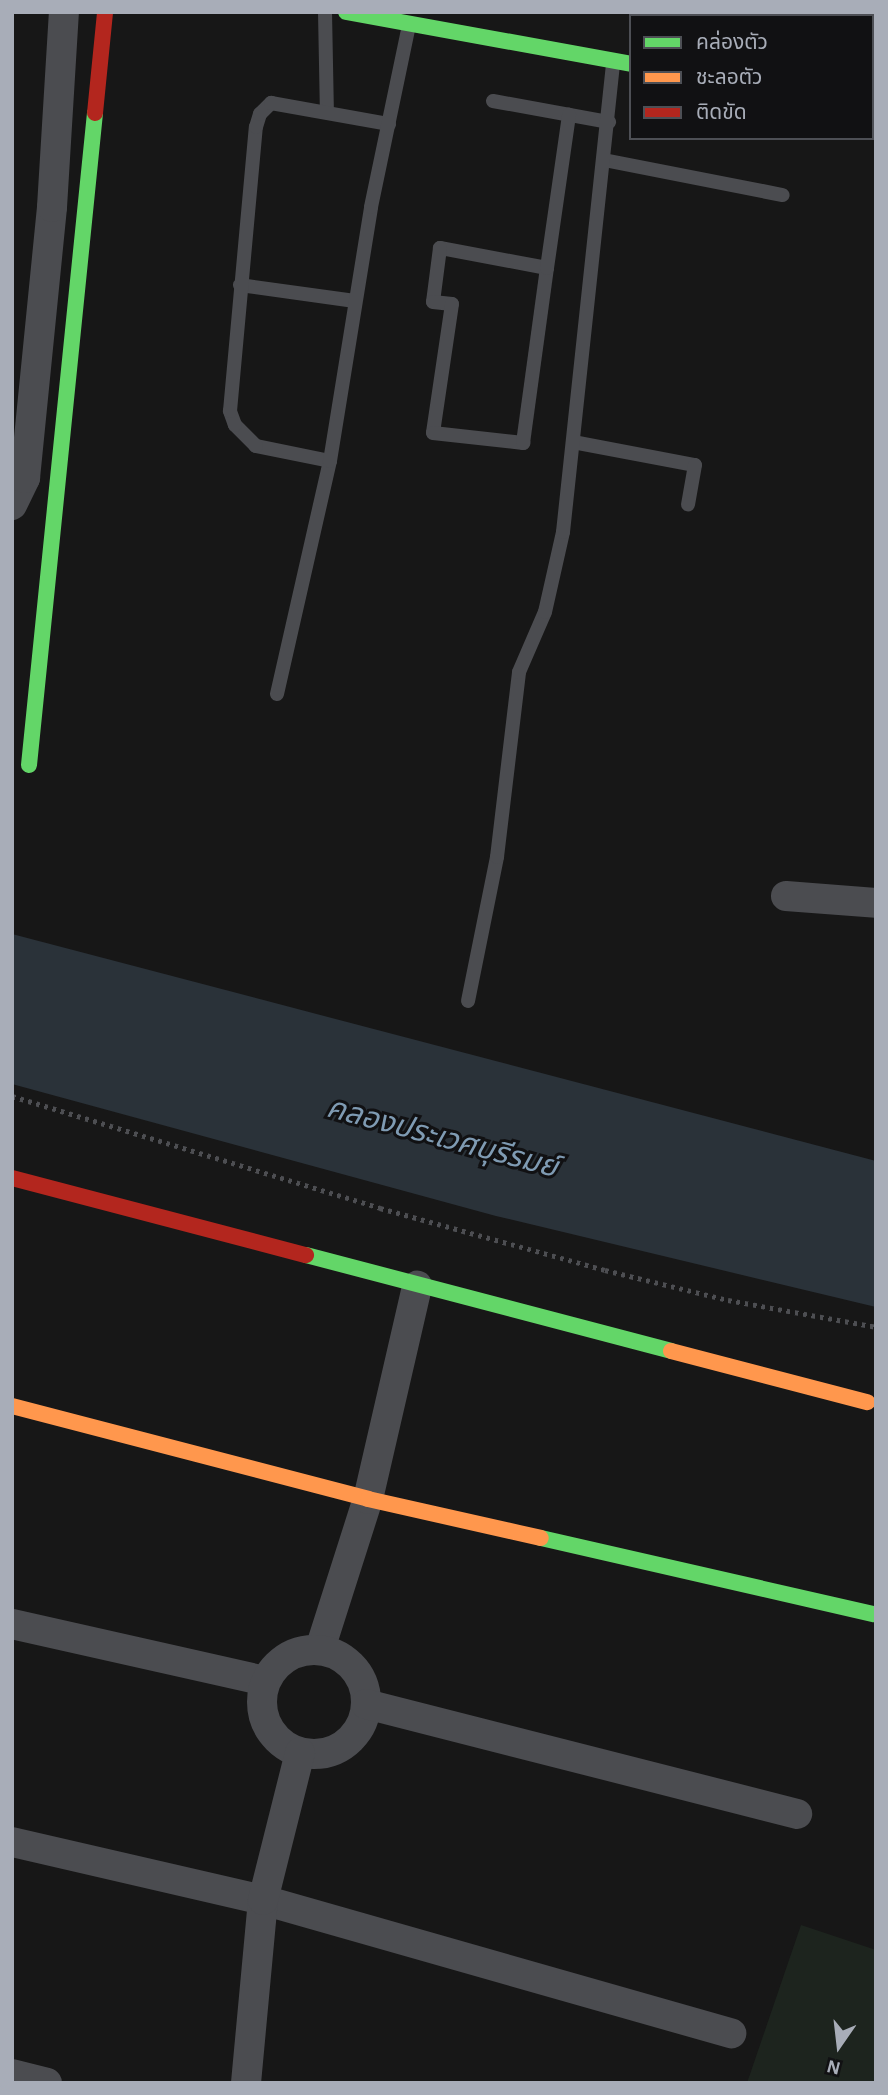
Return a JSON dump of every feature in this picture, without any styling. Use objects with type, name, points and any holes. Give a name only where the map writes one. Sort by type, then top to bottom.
[{"type":"street","points":[[12,505],[25,478],[52,207],[64,12]]},
{"type":"street","points":[[29,765],[105,12]]},
{"type":"street","points":[[346,12],[629,64]]},
{"type":"street","points":[[786,896],[876,903]]},
{"type":"street","points":[[12,1178],[867,1402]]},
{"type":"street","points":[[320,1649],[368,1499],[417,1286]]},
{"type":"street","points":[[12,1406],[368,1499],[873,1614]]},
{"type":"street","points":[[12,1624],[265,1681]]},
{"type":"street","points":[[320,1649],[349,1662],[359,1674],[366,1704],[364,1720],[345,1744],[315,1754],[300,1752],[270,1732],[262,1716],[265,1681],[287,1656],[320,1649]]},
{"type":"street","points":[[366,1704],[797,1814]]},
{"type":"street","points":[[246,2083],[263,1900],[300,1752]]},
{"type":"street","points":[[12,1842],[263,1900],[731,2033]]},
{"type":"street","points":[[12,2074],[47,2083]]},
{"type":"lane","points":[[325,12],[327,112]]},
{"type":"lane","points":[[277,694],[330,461],[355,301],[410,24]]},
{"type":"lane","points":[[468,1001],[497,857],[519,672],[545,612],[554,575],[573,442],[609,122],[613,61]]},
{"type":"lane","points":[[493,101],[609,122]]},
{"type":"lane","points":[[330,461],[256,446],[235,425],[228,390],[260,114],[271,103],[389,124]]},
{"type":"lane","points":[[547,268],[440,248],[433,302],[452,304],[433,433],[523,443],[569,115]]},
{"type":"lane","points":[[604,160],[783,195]]},
{"type":"lane","points":[[240,285],[355,301]]},
{"type":"lane","points":[[573,442],[695,466],[688,504]]},
{"type":"path","points":[[12,1096],[380,1208],[606,1270],[728,1300],[876,1327]]},
{"type":"shaded area","points":[[801,1925],[876,1950],[876,2083],[747,2083]]},
{"type":"water","name":"คลองประเวศบุรีรมย์","points":[[12,934],[876,1161],[876,1307],[496,1216],[12,1084]]},
{"type":"traffic: fast","points":[[346,12],[629,64]]},
{"type":"traffic: fast","points":[[29,765],[95,113]]},
{"type":"traffic: fast","points":[[306,1255],[671,1351]]},
{"type":"traffic: fast","points":[[541,1538],[873,1614]]},
{"type":"traffic: slow","points":[[693,12],[702,14]]},
{"type":"traffic: slow","points":[[671,1351],[867,1402]]},
{"type":"traffic: slow","points":[[12,1406],[368,1499],[541,1538]]},
{"type":"traffic: jam","points":[[95,113],[105,12]]},
{"type":"traffic: jam","points":[[12,1178],[306,1255]]}]
